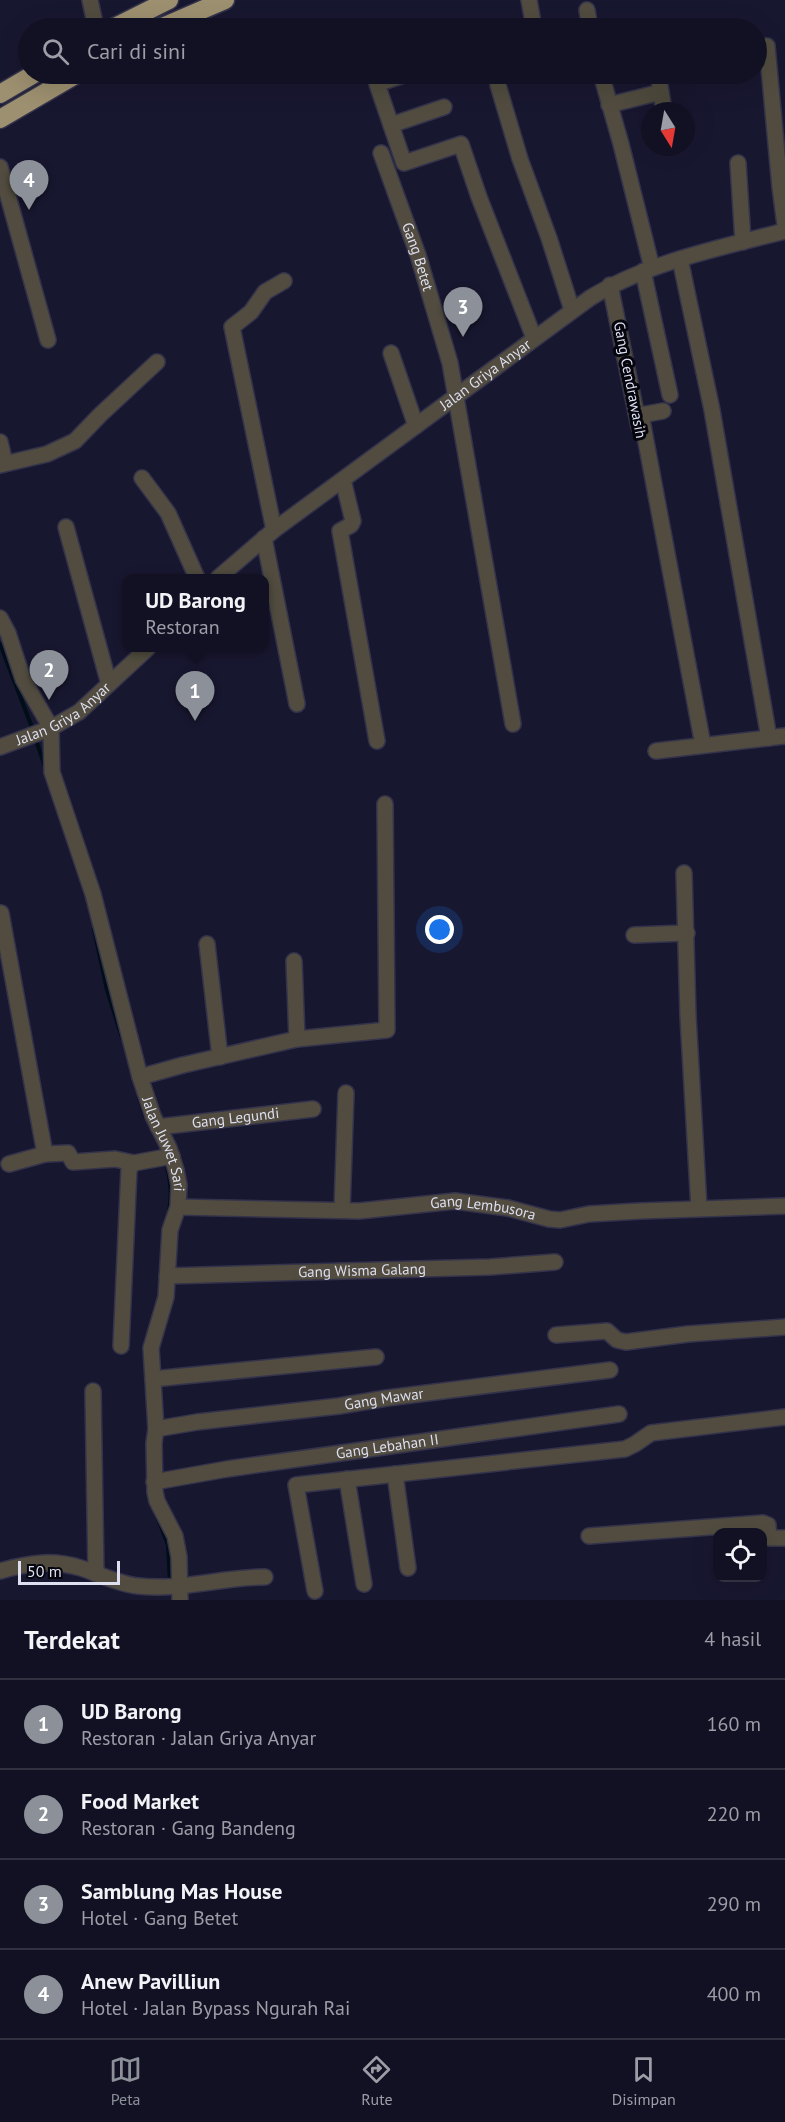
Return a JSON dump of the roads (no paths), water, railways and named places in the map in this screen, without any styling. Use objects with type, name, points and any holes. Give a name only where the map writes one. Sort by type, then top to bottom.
[{"type":"highway","points":[[133,18],[169,0]]},
{"type":"highway","points":[[183,18],[225,0]]},
{"type":"highway","points":[[0,94],[18,83]]},
{"type":"highway","points":[[0,119],[60,84]]},
{"type":"street","points":[[90,0],[94,18]]},
{"type":"street","points":[[529,0],[532,18]]},
{"type":"street","points":[[587,10],[588,18]]},
{"type":"street","points":[[767,46],[785,225]]},
{"type":"street","points":[[377,84],[404,163],[461,144],[479,197],[534,338]]},
{"type":"street","points":[[604,84],[647,270],[670,395]]},
{"type":"street","points":[[660,84],[663,102]]},
{"type":"street","points":[[498,85],[520,159],[553,249],[572,310]]},
{"type":"street","points":[[609,105],[661,92]]},
{"type":"street","points":[[391,125],[444,107]]},
{"type":"street","name":"Gang Betet","points":[[381,153],[422,266],[450,363],[513,724]]},
{"type":"street","points":[[738,163],[743,242]]},
{"type":"street","points":[[0,167],[48,340]]},
{"type":"street","name":"Jalan Griya Anyar","points":[[224,574],[269,534],[572,310],[610,285],[680,259],[785,231]]},
{"type":"street","points":[[656,751],[777,737],[680,259]]},
{"type":"street","points":[[284,281],[265,292],[251,312],[232,327],[297,704]]},
{"type":"street","name":"Gang Cendrawasih","points":[[610,285],[648,474]]},
{"type":"street","points":[[391,353],[416,426]]},
{"type":"street","points":[[0,441],[3,464],[47,454],[75,441],[157,362]]},
{"type":"street","points":[[663,411],[641,415],[704,745]]},
{"type":"street","points":[[142,478],[168,513],[195,574]]},
{"type":"street","points":[[344,480],[353,523],[340,531],[377,741]]},
{"type":"street","points":[[66,527],[109,684]]},
{"type":"street","points":[[0,618],[8,633],[23,679],[48,729]]},
{"type":"street","name":"Jalan Griya Anyar","points":[[0,747],[48,729],[79,712],[144,652]]},
{"type":"street","name":"Jalan Juwet Sari","points":[[48,729],[52,772],[93,894],[140,1077],[158,1127],[172,1156],[179,1185],[178,1207],[170,1230],[166,1297],[151,1348],[156,1429],[153,1482],[157,1501],[175,1536],[179,1557],[174,1590]]},
{"type":"street","points":[[140,1077],[297,1039],[387,1030],[385,804]]},
{"type":"street","points":[[684,873],[688,1016],[699,1208]]},
{"type":"street","points":[[1,913],[45,1154]]},
{"type":"street","points":[[634,935],[687,933]]},
{"type":"street","points":[[207,944],[219,1057]]},
{"type":"street","points":[[294,961],[297,1039]]},
{"type":"street","points":[[342,1210],[346,1093]]},
{"type":"street","name":"Gang Legundi","points":[[158,1127],[313,1108]]},
{"type":"street","points":[[9,1164],[45,1154],[69,1153],[73,1162],[115,1159],[134,1163],[172,1156]]},
{"type":"street","points":[[121,1346],[129,1169],[134,1163]]},
{"type":"street","name":"Gang Lembusora","points":[[178,1207],[359,1210],[455,1201],[500,1206],[560,1220],[589,1214],[785,1206]]},
{"type":"street","name":"Gang Wisma Galang","points":[[167,1276],[490,1267],[555,1262]]},
{"type":"street","points":[[556,1335],[607,1331],[616,1340],[626,1342],[688,1334],[785,1327]]},
{"type":"street","points":[[153,1378],[376,1357]]},
{"type":"street","name":"Gang Mawar","points":[[156,1429],[610,1370]]},
{"type":"street","points":[[93,1391],[96,1574]]},
{"type":"street","name":"Gang Lebahan II","points":[[153,1482],[227,1469],[619,1414]]},
{"type":"street","points":[[315,1591],[296,1485],[625,1449],[651,1433],[785,1417]]},
{"type":"street","points":[[395,1474],[408,1568]]},
{"type":"street","points":[[347,1479],[364,1584]]},
{"type":"street","points":[[590,1536],[763,1523],[768,1525],[770,1538],[785,1538]]},
{"type":"street","points":[[0,1570],[27,1563],[62,1563],[135,1586],[174,1590],[265,1577]]},
{"type":"waterway","points":[[0,644],[33,730]]},
{"type":"waterway","points":[[35,737],[46,770]]},
{"type":"waterway","points":[[94,929],[107,990],[122,1038]]},
{"type":"waterway","points":[[139,1097],[145,1116]]},
{"type":"waterway","points":[[165,1161],[170,1186],[169,1212]]},
{"type":"waterway","points":[[157,1516],[168,1545],[170,1584]]},
{"type":"place","name":"Anew Pavilliun","points":[[29,210]]},
{"type":"place","name":"Samblung Mas House","points":[[463,337]]},
{"type":"place","name":"Food Market","points":[[49,700]]},
{"type":"place","name":"UD Barong","points":[[195,721]]}]
